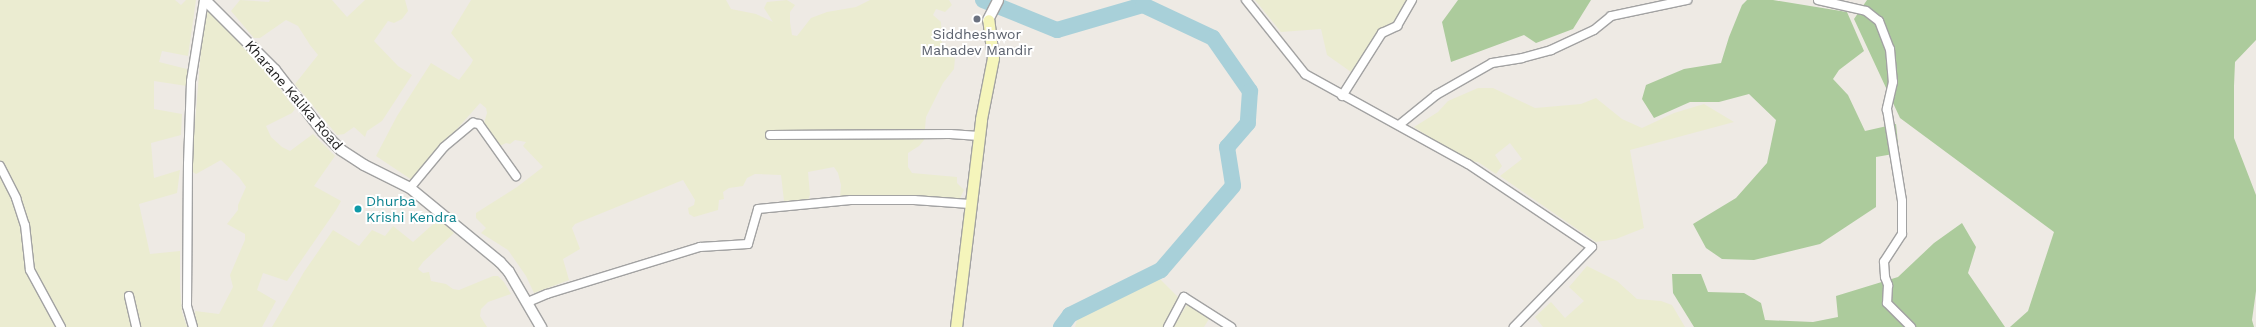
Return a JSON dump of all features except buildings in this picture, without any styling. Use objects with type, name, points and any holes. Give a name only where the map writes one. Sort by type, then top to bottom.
[{"type":"main road","points":[[956,327],[979,136],[993,58],[988,20]]},
{"type":"street","name":"Kharane Kalika Road","points":[[205,0],[275,70],[323,132],[341,150],[353,159],[410,188],[500,262],[510,272],[528,302],[540,327]]},
{"type":"street","points":[[193,327],[187,306],[188,164],[191,81],[205,0]]},
{"type":"street","points":[[988,20],[998,0]]},
{"type":"street","points":[[1246,0],[1305,74],[1342,96],[1399,125],[1468,164],[1592,247],[1514,327]]},
{"type":"street","points":[[1342,96],[1382,33],[1397,26],[1412,0]]},
{"type":"street","points":[[1399,125],[1436,95],[1492,63],[1522,58],[1551,50],[1594,30],[1611,16],[1687,0]]},
{"type":"street","points":[[1818,0],[1866,11],[1879,21],[1890,49],[1893,82],[1887,109],[1890,117],[1889,123],[1891,126],[1902,201],[1902,234],[1884,262],[1885,277],[1888,285],[1887,303],[1911,327]]},
{"type":"street","points":[[410,188],[444,147],[473,123],[476,123],[516,176]]},
{"type":"street","points":[[770,134],[950,134],[979,136]]},
{"type":"street","points":[[0,166],[16,198],[25,225],[30,270],[61,327]]},
{"type":"street","points":[[528,302],[547,294],[700,247],[748,244],[758,209],[851,200],[914,200],[970,204]]},
{"type":"street","points":[[129,296],[136,327]]},
{"type":"street","points":[[1168,327],[1184,298],[1231,327]]},
{"type":"green space","points":[[0,0],[175,0],[181,5],[186,0],[196,0],[188,56],[162,51],[159,62],[187,69],[187,86],[154,81],[154,109],[182,114],[181,135],[151,143],[154,178],[180,170],[177,193],[139,204],[150,254],[180,251],[182,312],[187,327],[0,327]]},
{"type":"green space","points":[[240,0],[269,2],[270,0],[332,0],[347,17],[365,0],[405,0],[408,11],[402,19],[394,23],[388,21],[374,41],[398,66],[412,75],[382,121],[367,131],[365,137],[354,127],[344,134],[337,135],[295,84],[318,55],[298,26],[286,20],[260,38],[254,38],[231,11]]},
{"type":"green space","points":[[471,0],[726,0],[731,9],[756,14],[773,22],[764,8],[767,2],[787,0],[795,5],[790,12],[790,22],[792,35],[797,36],[811,18],[827,12],[856,7],[870,0],[949,0],[952,5],[945,12],[936,9],[933,15],[941,22],[942,46],[947,56],[955,58],[954,69],[943,83],[926,117],[924,140],[919,146],[908,153],[908,167],[912,173],[957,177],[957,183],[964,190],[960,198],[950,200],[876,195],[840,198],[841,185],[838,173],[834,167],[808,172],[810,195],[808,200],[784,201],[781,175],[755,174],[747,178],[743,186],[729,188],[723,192],[724,199],[719,200],[718,210],[694,217],[689,214],[688,208],[694,205],[695,200],[683,180],[575,224],[572,228],[580,249],[563,259],[569,280],[534,293],[526,276],[508,250],[481,233],[486,228],[476,218],[476,213],[517,187],[543,167],[523,146],[526,142],[515,140],[510,144],[506,143],[500,146],[484,123],[487,113],[486,108],[480,103],[412,180],[376,156],[397,116],[431,63],[459,80],[471,64],[473,60],[451,33]]},
{"type":"green space","points":[[1255,0],[1409,0],[1393,25],[1380,31],[1351,72],[1327,55],[1321,29],[1281,32]]},
{"type":"green space","points":[[1458,0],[1591,0],[1573,29],[1536,43],[1524,35],[1451,62],[1442,22]]},
{"type":"green space","points":[[1747,0],[1773,0],[1847,12],[1864,51],[1839,70],[1833,79],[1848,95],[1865,131],[1896,124],[1899,153],[1876,157],[1876,207],[1820,244],[1754,260],[1722,259],[1706,248],[1693,224],[1736,198],[1767,163],[1776,120],[1749,94],[1719,102],[1690,102],[1654,118],[1642,99],[1646,85],[1684,69],[1721,63],[1729,37],[1742,5]]},
{"type":"green space","points":[[1867,0],[2256,0],[2256,40],[2235,62],[2234,86],[2234,138],[2256,195],[2256,291],[2252,320],[2254,327],[2010,327],[2028,311],[2054,232],[1900,118],[1854,19]]},
{"type":"green space","points":[[208,10],[270,75],[295,109],[292,113],[266,126],[271,137],[282,147],[290,151],[313,134],[335,156],[314,186],[341,201],[287,281],[263,273],[257,290],[276,301],[262,327],[197,327],[196,324],[195,311],[219,314],[233,287],[230,275],[245,240],[245,234],[227,224],[238,210],[238,205],[246,187],[239,177],[221,160],[196,174],[191,171],[202,38]]},
{"type":"green space","points":[[1478,88],[1493,88],[1535,108],[1581,104],[1596,98],[1622,119],[1642,128],[1674,113],[1704,104],[1734,122],[1630,150],[1644,228],[1616,239],[1596,242],[1500,176],[1522,159],[1510,143],[1495,155],[1502,166],[1496,174],[1478,162],[1466,161],[1414,127],[1438,112],[1448,101]]},
{"type":"green space","points":[[439,219],[454,233],[423,262],[418,269],[423,273],[429,272],[431,281],[446,284],[453,289],[459,290],[493,276],[498,276],[504,282],[511,294],[488,302],[481,309],[480,316],[487,327],[272,327],[304,272],[333,230],[359,246],[372,230],[385,236],[393,226],[413,242]]},
{"type":"green space","points":[[1962,223],[1976,247],[1968,273],[2005,327],[1694,327],[1673,293],[1672,274],[1701,274],[1708,292],[1744,293],[1761,303],[1765,320],[1813,322],[1838,317],[1836,296],[1898,277],[1934,243]]},
{"type":"green space","points":[[1587,266],[1617,281],[1637,299],[1661,301],[1672,305],[1685,327],[1543,327],[1535,317],[1551,302],[1565,318],[1584,301],[1569,287]]},
{"type":"green space","points":[[1158,277],[1180,299],[1163,327],[1075,327],[1077,320],[1103,303],[1144,282]]},
{"type":"green space","points":[[1188,303],[1209,319],[1204,327],[1173,327]]},
{"type":"waterway","points":[[983,0],[1057,30],[1143,5],[1213,38],[1250,91],[1248,123],[1227,147],[1233,186],[1161,270],[1070,315],[1061,327]]},
{"type":"place","name":"Siddheshwor Mahadev Mandir","points":[[977,19]]},
{"type":"place","name":"Dhurba Krishi Kendra","points":[[358,209]]}]
